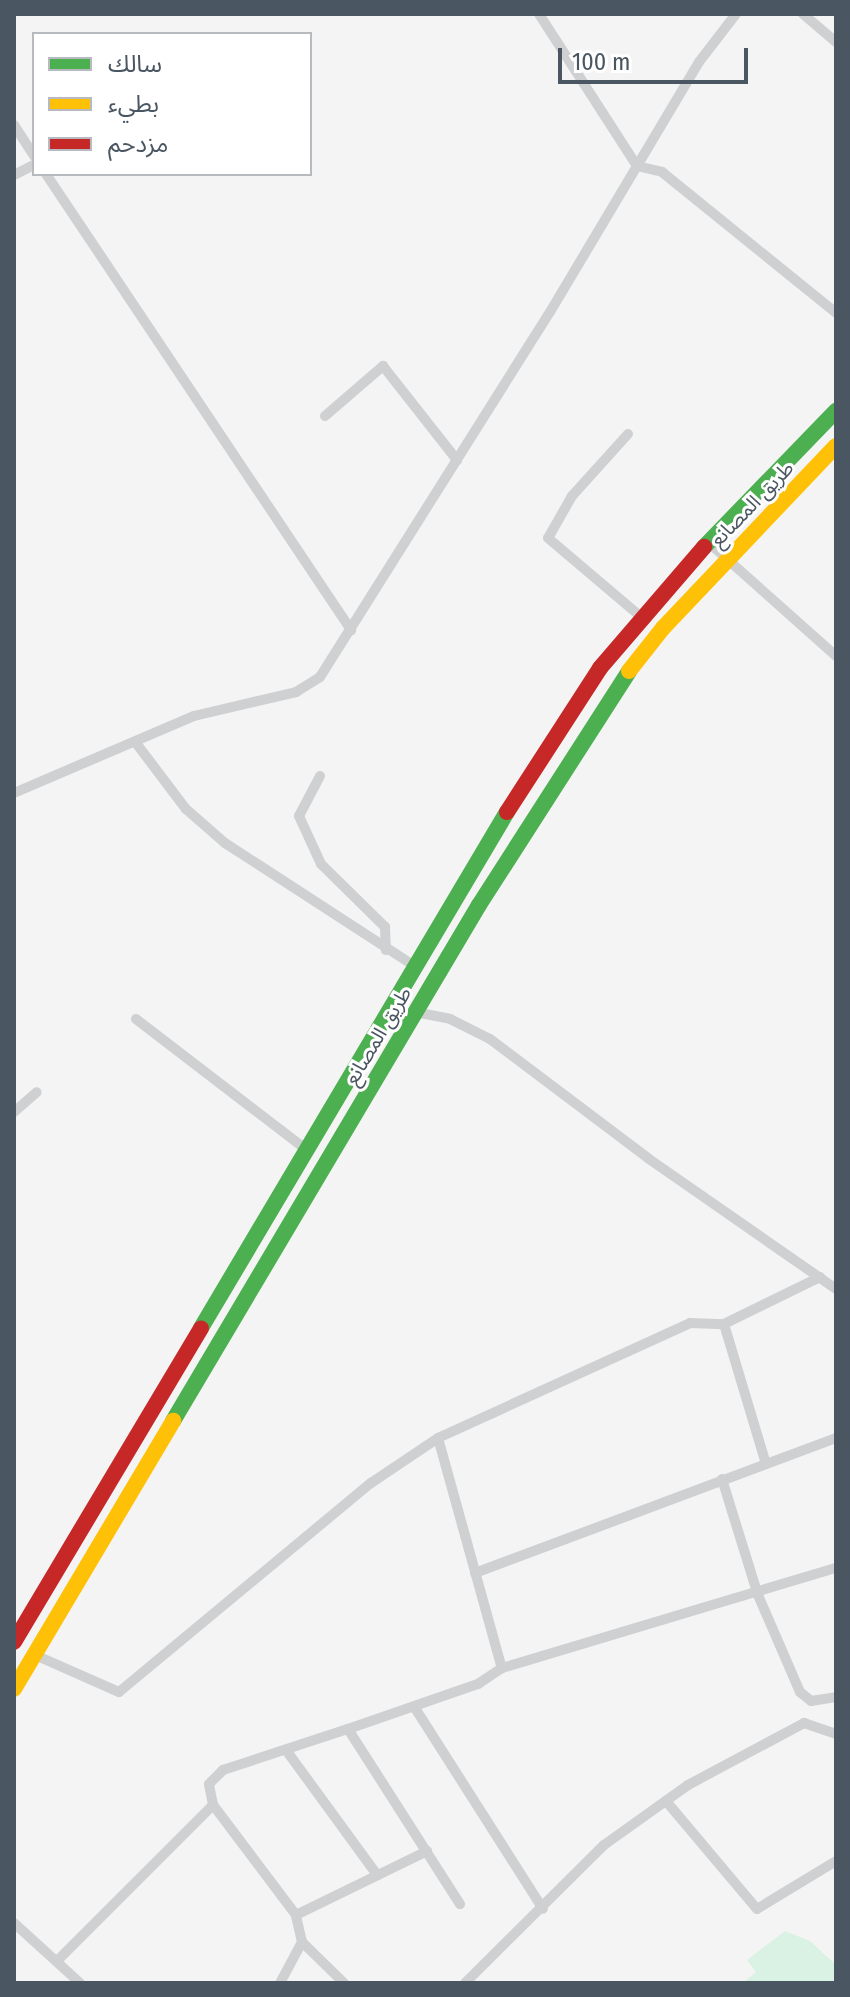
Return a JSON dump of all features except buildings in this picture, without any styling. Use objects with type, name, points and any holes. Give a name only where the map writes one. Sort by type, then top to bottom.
[{"type":"main road","name":"طريق المصانع","points":[[14,1642],[304,1148],[416,967],[526,780],[640,616],[836,411]]},
{"type":"main road","name":"طريق المصانع","points":[[14,1689],[415,1012],[622,681],[724,560],[836,446]]},
{"type":"street","points":[[539,14],[637,166],[662,172],[836,313]]},
{"type":"street","points":[[14,793],[212,710],[296,692],[320,677],[457,460],[699,62],[736,14]]},
{"type":"street","points":[[803,14],[836,42]]},
{"type":"street","points":[[14,125],[32,153]]},
{"type":"street","points":[[14,175],[32,166]]},
{"type":"street","points":[[47,176],[351,630]]},
{"type":"street","points":[[325,416],[383,366],[457,460]]},
{"type":"street","points":[[628,434],[572,496],[548,538],[640,616]]},
{"type":"street","points":[[708,542],[724,560],[836,656]]},
{"type":"street","points":[[136,743],[186,809],[225,843],[416,967]]},
{"type":"street","points":[[320,776],[298,809],[304,828],[338,884],[385,927],[386,950]]},
{"type":"street","points":[[415,1012],[450,1019],[490,1039],[649,1159],[836,1289]]},
{"type":"street","points":[[136,1019],[304,1148]]},
{"type":"street","points":[[14,1112],[37,1092]]},
{"type":"street","points":[[35,1655],[113,1694],[124,1690],[371,1483],[438,1438],[690,1323],[724,1324],[820,1277]]},
{"type":"street","points":[[724,1324],[766,1464]]},
{"type":"street","points":[[438,1438],[502,1668]]},
{"type":"street","points":[[475,1573],[836,1438]]},
{"type":"street","points":[[722,1479],[758,1595],[800,1692],[811,1701],[836,1697]]},
{"type":"street","points":[[344,1983],[302,1942],[296,1915],[213,1805],[209,1784],[223,1770],[415,1708],[478,1684],[502,1668],[758,1595],[836,1568]]},
{"type":"street","points":[[415,1708],[543,1909]]},
{"type":"street","points":[[465,1983],[543,1909],[604,1845],[666,1801],[802,1723],[833,1729]]},
{"type":"street","points":[[348,1729],[460,1904]]},
{"type":"street","points":[[286,1750],[377,1875]]},
{"type":"street","points":[[666,1801],[757,1909],[836,1861]]},
{"type":"street","points":[[57,1961],[213,1805]]},
{"type":"street","points":[[296,1915],[427,1851]]},
{"type":"street","points":[[14,1923],[80,1983]]},
{"type":"street","points":[[280,1983],[302,1942]]},
{"type":"green space","points":[[785,1931],[810,1941],[836,1965],[836,1983],[743,1983],[756,1972],[747,1960]]},
{"type":"traffic: fast","points":[[704,547],[836,411]]},
{"type":"traffic: fast","points":[[173,1421],[479,905],[629,671]]},
{"type":"traffic: fast","points":[[201,1328],[507,812]]},
{"type":"traffic: slow","points":[[629,671],[663,628],[836,446]]},
{"type":"traffic: slow","points":[[14,1689],[173,1421]]},
{"type":"traffic: jam","points":[[507,812],[600,668],[704,547]]},
{"type":"traffic: jam","points":[[14,1642],[201,1328]]}]
